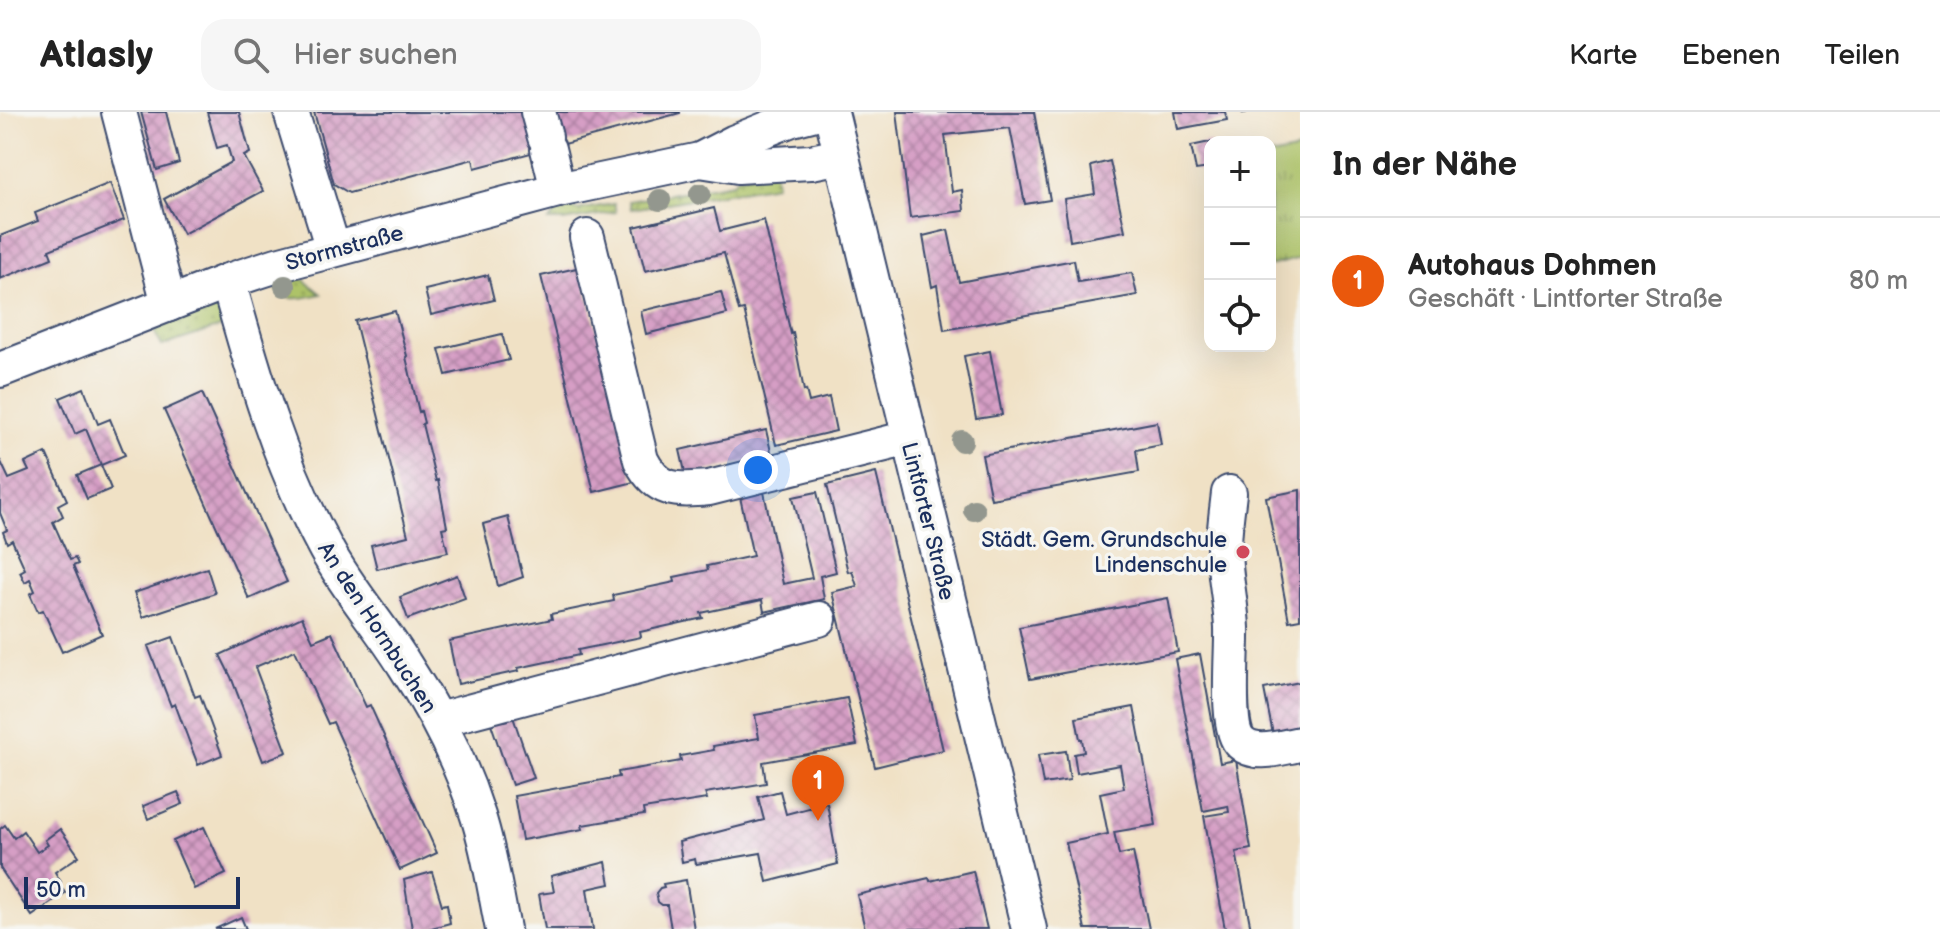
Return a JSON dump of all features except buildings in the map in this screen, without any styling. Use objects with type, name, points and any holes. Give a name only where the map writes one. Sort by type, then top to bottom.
[{"type":"street","points":[[119,112],[169,304]]},
{"type":"street","points":[[291,112],[333,249]]},
{"type":"street","name":"Stormstraße","points":[[0,370],[228,281],[333,249],[558,190],[700,160],[792,119],[819,112]]},
{"type":"street","name":"Lintforter Straße","points":[[831,112],[1029,929]]},
{"type":"street","points":[[543,132],[558,190]]},
{"type":"street","name":"Stormstraße","points":[[700,160],[738,166],[811,162],[841,156]]},
{"type":"street","points":[[587,237],[641,460],[648,475],[658,482],[669,488],[685,490],[709,488],[909,438]]},
{"type":"street","name":"An den Hornbuchen","points":[[228,281],[256,382],[306,509],[346,584],[404,663],[453,751],[479,818],[503,929]]},
{"type":"street","points":[[1229,493],[1224,550],[1232,629],[1231,683],[1236,738],[1244,747],[1263,751],[1300,744]]},
{"type":"street","points":[[438,720],[819,619]]},
{"type":"path","points":[[1244,112],[1245,119]]},
{"type":"green space","points":[[1300,150],[1300,258],[1276,264],[1276,208],[1276,155]]},
{"type":"green space","points":[[774,171],[776,185],[631,209],[629,201],[733,183],[737,177]]},
{"type":"green space","points":[[614,204],[616,212],[549,221],[562,205],[577,210]]},
{"type":"green space","points":[[299,276],[321,294],[288,297],[271,283]]},
{"type":"green space","points":[[206,306],[219,311],[227,325],[162,346],[152,327]]},
{"type":"place","name":"Städt. Gem. Grundschule Lindenschule","points":[[1243,552]]},
{"type":"place","name":"Autohaus Dohmen","points":[[818,821]]}]
